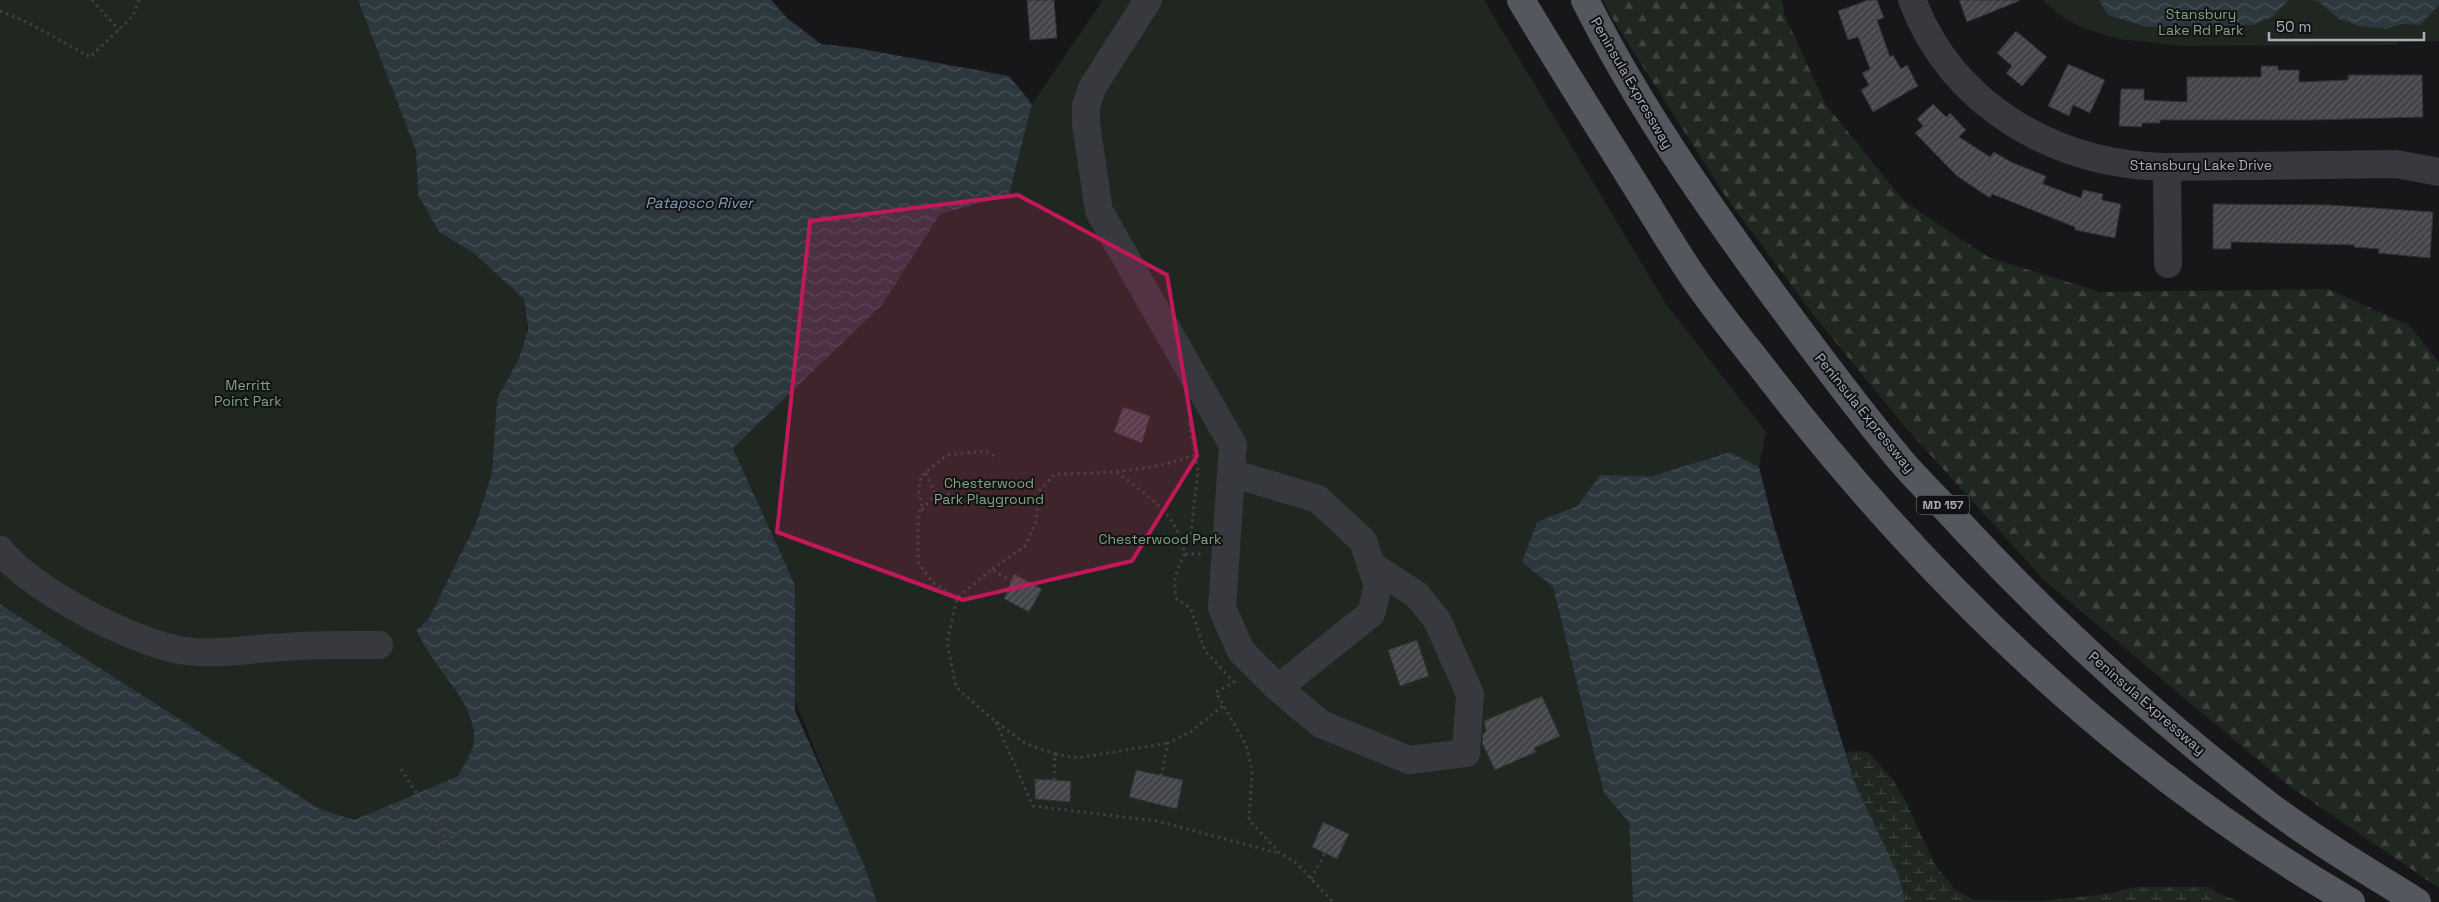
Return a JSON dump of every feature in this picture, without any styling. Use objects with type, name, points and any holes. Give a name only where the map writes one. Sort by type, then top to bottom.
[{"type":"main road","points":[[1521,0],[1579,97],[1692,276],[1810,429],[1880,511],[1972,610],[2090,718],[2201,804],[2260,846],[2350,902]]},
{"type":"main road","name":"Peninsula Expressway","points":[[1585,0],[1601,32],[1704,200],[1854,403],[1905,464],[1998,565],[2054,621],[2157,714],[2268,804],[2417,902]]},
{"type":"street","points":[[1148,0],[1092,88],[1086,106],[1086,124],[1100,211],[1233,445],[1222,608],[1240,651],[1278,688],[1321,724],[1410,760],[1466,753],[1470,694],[1437,620],[1417,595],[1371,565]]},
{"type":"street","name":"Stansbury Lake Drive","points":[[1912,0],[1934,42],[1955,73],[1982,102],[2013,124],[2043,140],[2101,160],[2134,166],[2167,167],[2396,164],[2439,172]]},
{"type":"street","points":[[2167,167],[2168,264]]},
{"type":"street","points":[[1231,473],[1318,499],[1363,541],[1378,586],[1371,614],[1278,688]]},
{"type":"street","points":[[0,550],[32,581],[68,603],[113,626],[163,646],[184,651],[210,652],[303,645],[379,646]]},
{"type":"path","points":[[92,0],[119,30]]},
{"type":"path","points":[[0,12],[30,22],[90,57],[133,16],[139,0]]},
{"type":"path","points":[[1182,542],[1191,533],[1198,471],[1189,423]]},
{"type":"path","points":[[957,598],[932,582],[918,562],[920,512],[922,506],[919,492],[921,476],[947,455],[986,451],[994,456]]},
{"type":"path","points":[[1194,455],[1177,462],[1116,471],[1055,474],[1040,490],[1036,521],[1025,546],[992,569],[957,598],[947,643],[956,687],[996,722],[1026,744],[1055,754],[1078,758],[1168,743],[1192,731],[1224,706]]},
{"type":"path","points":[[1116,471],[1166,512],[1178,530],[1185,554],[1175,572],[1174,589],[1177,599],[1191,609],[1205,651],[1234,682],[1216,692],[1246,745],[1252,770],[1249,820],[1280,853],[1295,862],[1333,902]]},
{"type":"path","points":[[926,473],[934,494]]},
{"type":"path","points":[[934,494],[954,494]]},
{"type":"path","points":[[920,512],[934,494]]},
{"type":"path","points":[[1032,497],[1039,498]]},
{"type":"path","points":[[1185,554],[1226,554]]},
{"type":"path","points":[[992,569],[1012,582]]},
{"type":"path","points":[[417,630],[456,625]]},
{"type":"path","points":[[996,722],[1033,806],[1157,821],[1280,853]]},
{"type":"path","points":[[1161,776],[1168,743]]},
{"type":"path","points":[[1054,780],[1055,754]]},
{"type":"path","points":[[401,769],[447,841]]},
{"type":"path","points":[[432,852],[463,830]]},
{"type":"path","points":[[1311,879],[1325,853]]},
{"type":"highlighted area","points":[[1018,195],[1167,275],[1197,456],[1132,561],[963,600],[777,532],[810,221]]},
{"type":"green space","name":"Merritt Point Park","points":[[0,0],[358,0],[416,151],[418,195],[439,232],[475,254],[524,298],[527,332],[517,362],[497,399],[492,472],[476,523],[429,618],[417,630],[423,644],[461,698],[473,726],[473,745],[458,776],[354,820],[320,809],[0,604]]},
{"type":"green space","name":"Chesterwood Park","points":[[1103,0],[1484,0],[1666,304],[1766,432],[1759,467],[1730,452],[1652,476],[1600,475],[1577,506],[1537,522],[1604,793],[1629,823],[1633,902],[877,902],[795,701],[795,585],[733,447],[882,305],[940,214],[1009,195],[1032,104]]},
{"type":"green space","points":[[1603,0],[1782,0],[1784,14],[1826,105],[1905,202],[1988,257],[2100,292],[2328,289],[2409,325],[2439,362],[2439,888],[2289,786],[2045,581],[1905,427],[1815,317],[1726,197],[1612,18]]},
{"type":"green space","name":"Stansbury Lake Rd Park","points":[[2043,0],[2439,0],[2439,41],[2398,42],[2398,45],[2183,46],[2119,39],[2082,28],[2058,14]]},
{"type":"green space","points":[[1862,751],[1869,753],[1891,777],[1906,802],[1934,863],[1955,889],[1974,900],[2042,901],[2106,894],[2136,887],[2209,887],[2216,892],[2241,902],[1905,902],[1899,876],[1856,786],[1846,752]]},
{"type":"water","name":"Patapsco River","points":[[358,0],[771,0],[786,17],[821,44],[857,48],[1009,76],[1032,104],[1009,195],[940,214],[882,305],[733,448],[795,585],[795,711],[864,865],[877,902],[0,902],[0,604],[320,809],[354,820],[458,776],[472,750],[474,741],[473,726],[468,712],[452,684],[423,644],[417,630],[429,618],[476,523],[492,472],[497,399],[519,358],[528,329],[524,299],[475,254],[439,232],[418,195],[416,151]]},
{"type":"water","points":[[2099,0],[2289,0],[2272,17],[2253,25],[2146,27],[2108,15]]},
{"type":"water","points":[[2312,0],[2439,0],[2439,5],[2420,25],[2400,24],[2387,29],[2359,26],[2339,19],[2319,2]]},
{"type":"water","points":[[1730,452],[1759,467],[1774,526],[1856,786],[1899,876],[1905,902],[1633,902],[1629,823],[1604,793],[1553,587],[1522,562],[1537,522],[1577,506],[1600,475],[1652,476]]},
{"type":"building","points":[[1027,0],[1054,0],[1057,38],[1030,40]]},
{"type":"building","points":[[1868,0],[1877,0],[1884,18],[1877,20],[1890,57],[1893,55],[1901,69],[1907,65],[1918,86],[1873,112],[1861,90],[1869,85],[1862,73],[1870,69],[1858,37],[1848,40],[1838,11]]},
{"type":"building","points":[[1959,0],[2019,0],[2019,1],[1967,22]]},
{"type":"building","points":[[2016,31],[2047,57],[2022,86],[2006,73],[2012,66],[1997,53]]},
{"type":"building","points":[[2068,64],[2105,80],[2090,113],[2073,105],[2069,116],[2048,106]]},
{"type":"building","points":[[2261,66],[2278,66],[2278,70],[2299,70],[2299,82],[2348,80],[2348,75],[2422,75],[2423,117],[2313,120],[2160,120],[2160,123],[2142,123],[2142,127],[2119,126],[2121,89],[2144,89],[2144,100],[2187,102],[2187,77],[2261,77]]},
{"type":"building","points":[[1933,104],[1946,117],[1950,113],[1966,130],[1959,137],[1990,157],[1994,152],[2011,162],[2046,176],[2043,184],[2081,198],[2083,190],[2103,194],[2102,200],[2121,204],[2115,238],[2075,230],[2075,227],[1992,194],[1990,198],[1957,176],[1915,133],[1923,126],[1917,119]]},
{"type":"building","points":[[2213,204],[2330,205],[2433,212],[2430,258],[2378,253],[2379,249],[2354,247],[2354,245],[2231,242],[2231,249],[2213,249]]},
{"type":"building","points":[[1123,407],[1150,416],[1142,443],[1114,432]]},
{"type":"building","points":[[1014,574],[1042,589],[1029,612],[1004,599]]},
{"type":"building","points":[[1417,640],[1429,676],[1400,686],[1388,650]]},
{"type":"building","points":[[1542,696],[1560,736],[1534,748],[1536,752],[1495,770],[1482,743],[1483,733],[1486,732],[1484,721]]},
{"type":"building","points":[[1136,770],[1183,780],[1177,809],[1129,797]]},
{"type":"building","points":[[1035,779],[1071,781],[1070,802],[1035,799]]},
{"type":"building","points":[[1323,822],[1349,834],[1337,859],[1312,847]]},
{"type":"park label","name":"Chesterwood Park Playground","points":[[989,492]]}]
